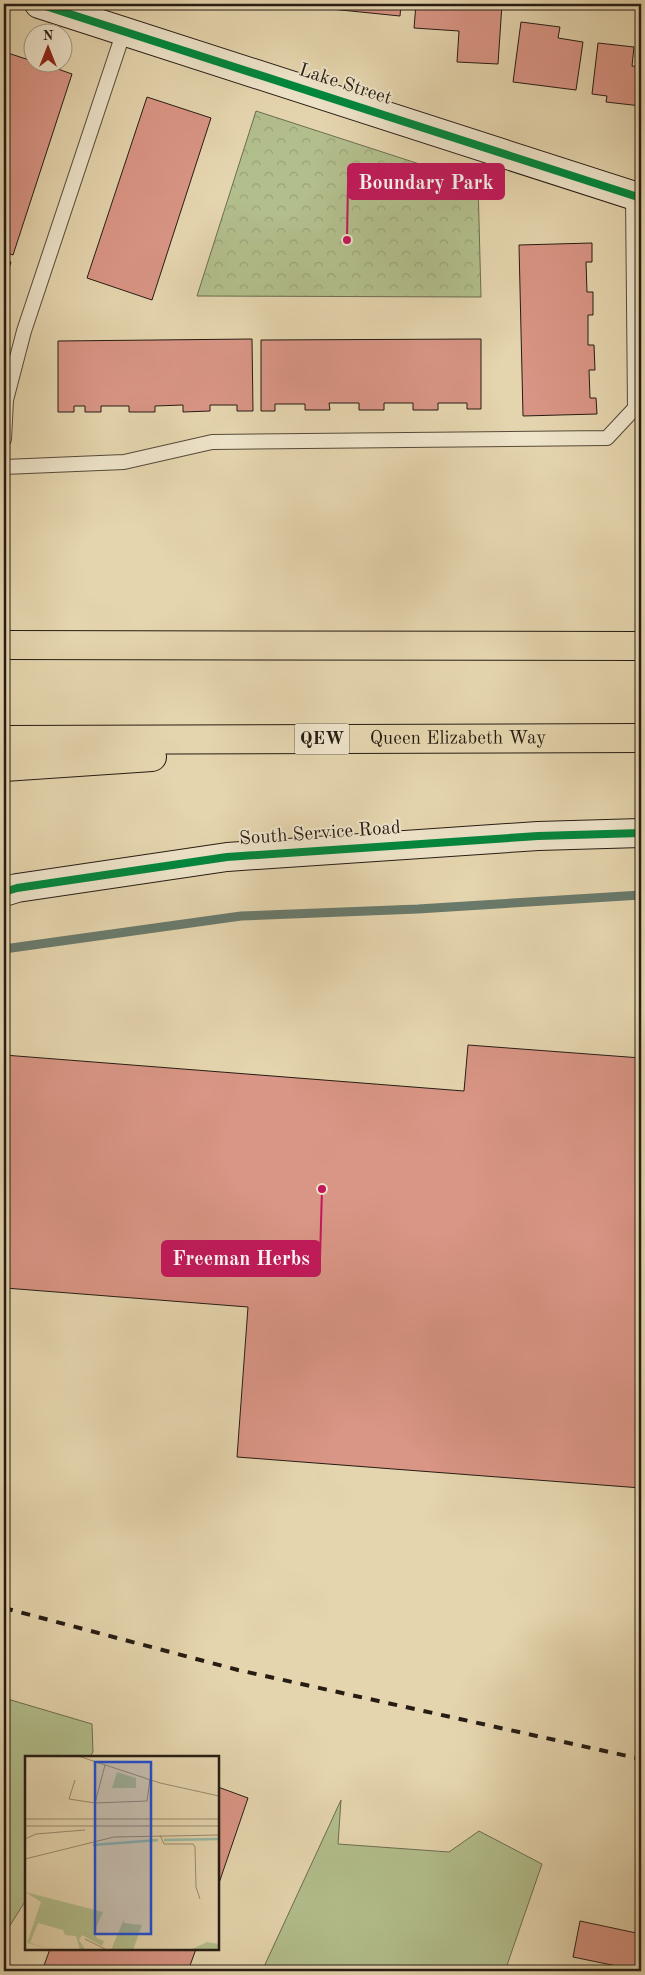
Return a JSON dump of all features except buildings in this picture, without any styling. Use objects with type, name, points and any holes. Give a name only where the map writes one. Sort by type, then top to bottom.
[{"type":"highway","points":[[4,645],[641,646]]},
{"type":"highway","points":[[4,768],[433,738]]},
{"type":"highway","name":"Queen Elizabeth Way","points":[[4,740],[186,741],[641,738]]},
{"type":"street","name":"Lake Street","points":[[39,4],[637,197]]},
{"type":"street","name":"South Service Road","points":[[4,892],[17,888],[227,857],[538,836],[641,833]]},
{"type":"lane","points":[[4,439],[6,400],[24,331],[124,31]]},
{"type":"lane","points":[[4,467],[124,462],[212,442],[608,438],[635,408],[637,197]]},
{"type":"green space","points":[[256,111],[478,183],[481,297],[197,296]]},
{"type":"green space","points":[[4,1698],[92,1724],[93,1752],[91,1756],[25,1756],[25,1902],[4,1935]]},
{"type":"green space","points":[[341,1800],[338,1844],[449,1852],[479,1831],[542,1864],[505,1971],[262,1971]]},
{"type":"waterway","points":[[4,949],[241,916],[418,909],[641,895]]},
{"type":"railway","points":[[4,1608],[238,1670],[641,1759]]},
{"type":"cycle path","points":[[39,4],[641,198]]},
{"type":"cycle path","points":[[4,892],[17,888],[227,857],[538,836],[641,833]]},
{"type":"place","name":"Boundary Park","points":[[347,240]]},
{"type":"place","name":"Freeman Herbs","points":[[322,1189]]}]
